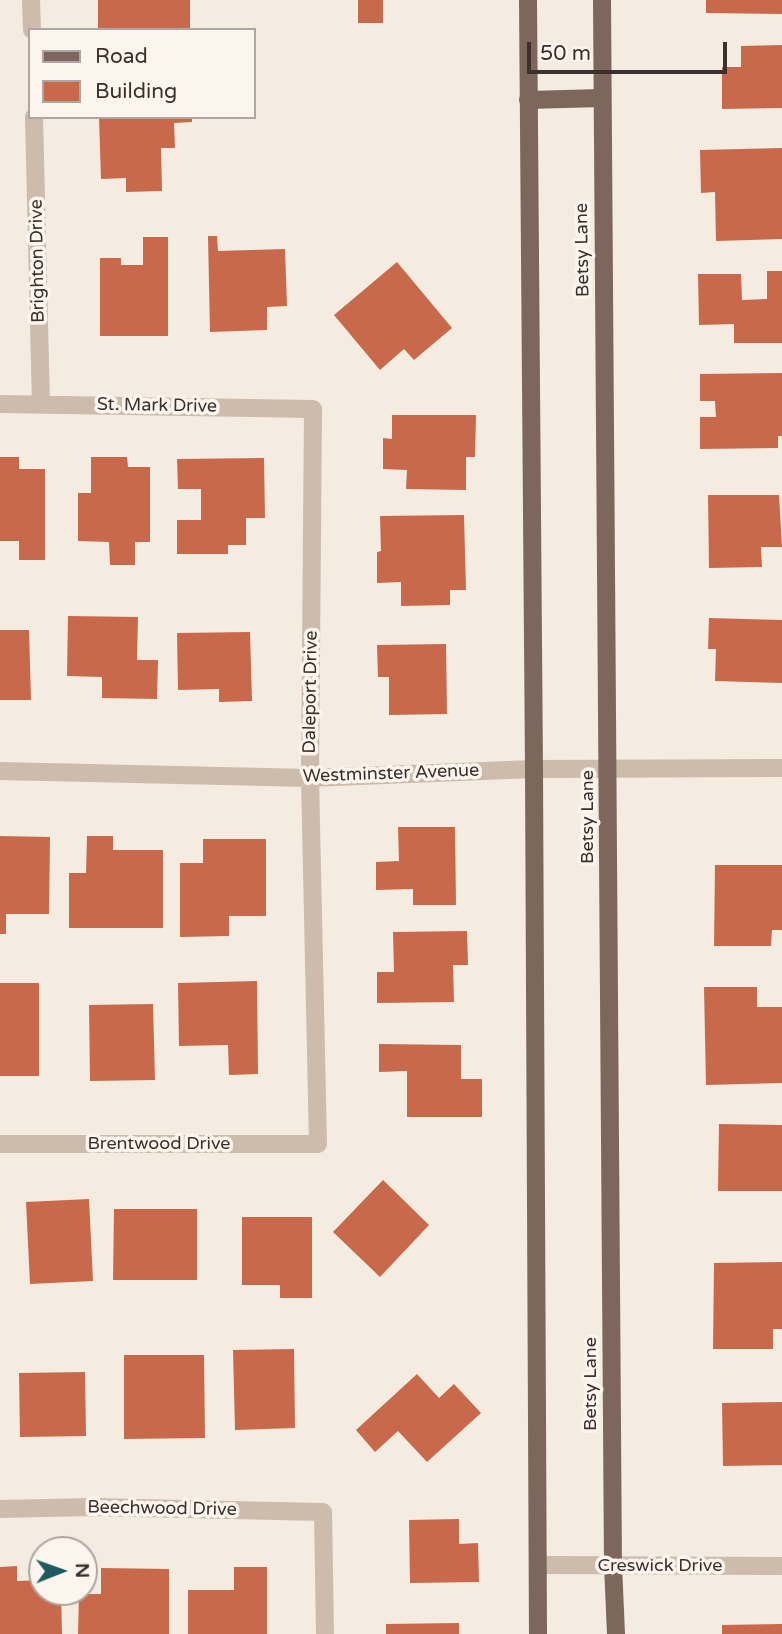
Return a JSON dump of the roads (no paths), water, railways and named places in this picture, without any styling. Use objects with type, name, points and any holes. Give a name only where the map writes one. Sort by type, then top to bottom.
[{"type":"main road","points":[[528,0],[538,1634]]},
{"type":"main road","name":"Betsy Lane","points":[[602,0],[613,1565],[616,1634]]},
{"type":"main road","points":[[528,100],[602,98]]},
{"type":"street","points":[[31,0],[32,28]]},
{"type":"street","name":"Brighton Drive","points":[[34,119],[41,405]]},
{"type":"street","name":"St. Mark Drive","points":[[0,404],[313,409]]},
{"type":"street","name":"Daleport Drive","points":[[313,409],[310,778],[318,1144]]},
{"type":"street","name":"Westminster Avenue","points":[[0,771],[310,778],[534,769],[782,768]]},
{"type":"street","name":"Brentwood Drive","points":[[0,1144],[318,1144]]},
{"type":"street","name":"Beechwood Drive","points":[[0,1509],[91,1507],[323,1511],[325,1634]]},
{"type":"street","name":"Creswick Drive","points":[[538,1565],[782,1566]]}]
